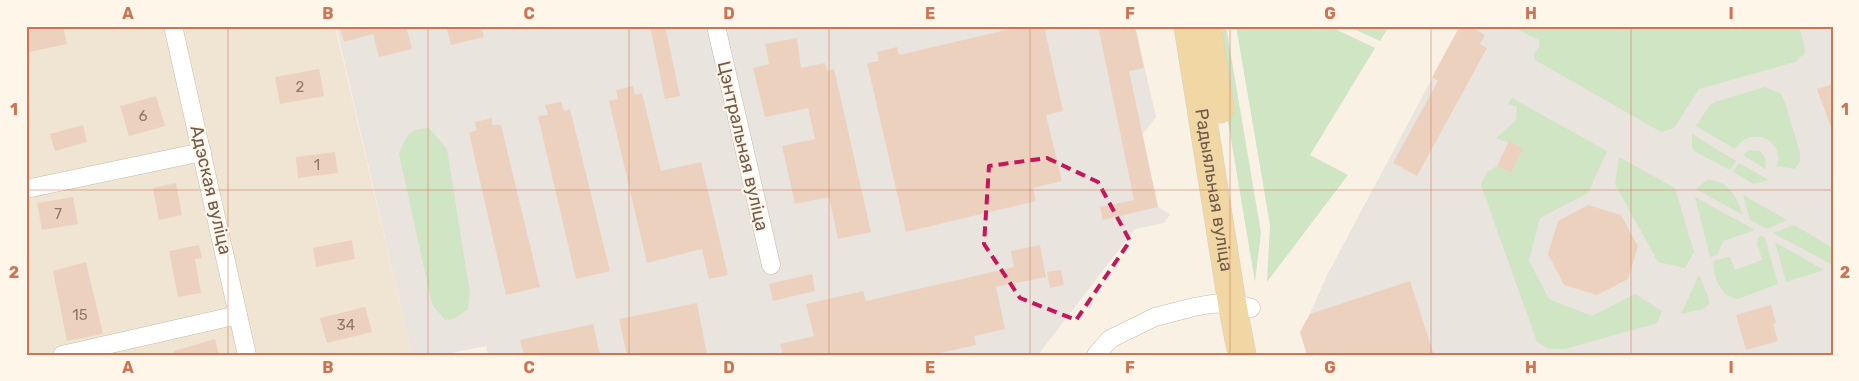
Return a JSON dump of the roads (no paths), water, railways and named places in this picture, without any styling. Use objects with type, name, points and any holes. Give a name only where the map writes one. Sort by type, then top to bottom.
[{"type":"main road","name":"Радыяльная вуліца","points":[[1188,26],[1241,306],[1259,355]]},
{"type":"main road","name":"Радыяльная вуліца","points":[[1208,26],[1241,306],[1242,355]]},
{"type":"street","name":"Адэская вуліца","points":[[173,26],[248,355]]},
{"type":"street","name":"Цэнтральная вуліца","points":[[716,26],[771,265]]},
{"type":"street","points":[[26,189],[202,152]]},
{"type":"street","points":[[1096,355],[1110,339],[1155,317],[1194,307],[1241,306]]},
{"type":"street","points":[[62,355],[238,314]]}]
